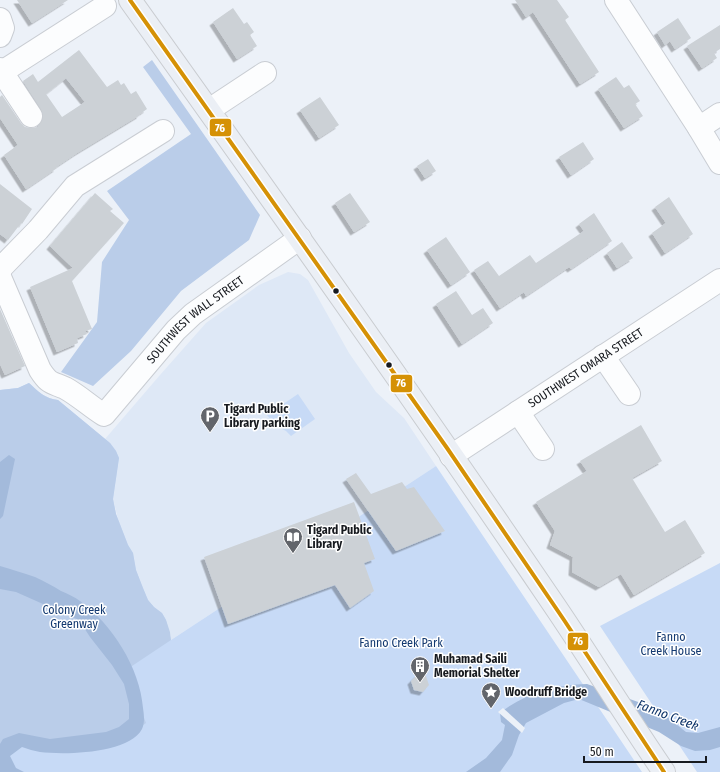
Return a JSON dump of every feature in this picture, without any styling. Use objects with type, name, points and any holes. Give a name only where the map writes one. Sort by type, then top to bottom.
[{"type":"main road","points":[[130,0],[300,238],[550,599],[664,772]]},
{"type":"street","points":[[616,0],[720,163]]},
{"type":"street","points":[[30,116],[1,70],[105,6]]},
{"type":"street","points":[[0,19],[3,28],[0,36]]},
{"type":"street","points":[[209,110],[265,73]]},
{"type":"street","points":[[699,128],[720,114]]},
{"type":"street","points":[[0,272],[2,267],[38,230],[75,186],[163,131]]},
{"type":"street","name":"SOUTHWEST WALL STREET","points":[[0,277],[40,370],[46,379],[53,384],[65,388],[104,416],[176,330],[194,314],[300,238]]},
{"type":"street","name":"SOUTHWEST OMARA STREET","points":[[451,456],[720,280]]},
{"type":"street","points":[[603,356],[628,394]]},
{"type":"street","points":[[518,412],[543,449]]},
{"type":"shaded area","points":[[288,272],[300,274],[308,280],[349,353],[376,392],[404,418],[436,466],[171,640],[170,632],[162,613],[148,600],[136,570],[133,553],[119,523],[113,499],[119,458],[116,451],[105,439],[206,323],[259,285]]},
{"type":"shaded area","points":[[9,455],[15,459],[3,516],[0,519],[0,462]]},
{"type":"shaded area","points":[[0,566],[35,577],[76,598],[92,611],[113,634],[130,663],[141,693],[144,724],[142,729],[135,737],[124,744],[110,748],[79,753],[40,752],[22,747],[10,756],[16,768],[24,772],[0,772],[0,744],[3,739],[19,733],[50,739],[106,732],[119,727],[129,719],[129,704],[124,684],[79,620],[16,592],[0,589]]},
{"type":"shaded area","points":[[587,684],[641,703],[661,712],[686,732],[698,733],[720,727],[720,747],[710,750],[695,751],[681,746],[659,732],[579,699],[564,703],[526,723],[519,735],[512,755],[500,772],[466,772],[486,758],[502,740],[505,725],[501,722],[500,713],[520,700],[541,691],[563,686]]},
{"type":"green space","points":[[152,60],[260,215],[249,240],[181,291],[131,351],[93,386],[61,372],[97,322],[102,262],[129,220],[107,191],[191,134],[143,67]]},
{"type":"green space","name":"Fanno Creek Park","points":[[29,383],[45,396],[58,400],[110,443],[116,451],[119,458],[113,499],[116,514],[128,545],[133,553],[136,570],[148,600],[162,613],[166,620],[171,640],[436,466],[642,772],[0,772],[0,390],[18,388]]},
{"type":"green space","name":"Colony Creek Greenway","points":[[29,383],[45,396],[58,400],[110,443],[116,451],[119,458],[113,499],[116,514],[128,545],[133,553],[136,570],[148,600],[162,613],[170,632],[171,640],[126,670],[146,723],[121,741],[44,743],[24,737],[0,753],[0,390],[18,388]]},
{"type":"green space","points":[[298,394],[315,419],[291,436],[286,431],[276,426],[267,415]]},
{"type":"green space","name":"Fanno Creek House","points":[[720,563],[720,772],[697,772],[600,626]]},
{"type":"pier","points":[[503,708],[525,728],[522,733],[498,712]]},
{"type":"building","points":[[17,0],[68,0],[32,23]]},
{"type":"building","points":[[515,0],[557,0],[569,17],[565,20],[599,72],[580,84],[533,12],[526,17]]},
{"type":"building","points":[[233,8],[244,24],[247,22],[254,32],[250,35],[257,46],[237,59],[213,22]]},
{"type":"building","points":[[678,18],[691,38],[675,49],[670,41],[665,45],[657,32]]},
{"type":"building","points":[[720,25],[720,49],[714,53],[717,58],[702,68],[687,46]]},
{"type":"building","points":[[79,50],[107,87],[118,80],[121,85],[124,83],[131,94],[136,91],[147,109],[140,115],[77,153],[26,189],[4,155],[18,145],[0,118],[0,97],[2,95],[25,127],[38,127],[42,121],[43,115],[41,109],[23,81],[33,74],[38,82]],"holes":[[[66,78],[85,102],[62,117],[46,94]]]},
{"type":"building","points":[[616,77],[624,88],[629,85],[640,101],[635,104],[643,116],[624,128],[598,89]]},
{"type":"building","points":[[320,97],[339,125],[319,138],[300,110]]},
{"type":"building","points":[[583,142],[594,159],[571,175],[559,157]]},
{"type":"building","points":[[428,159],[436,171],[425,178],[417,166]]},
{"type":"building","points":[[0,184],[32,209],[22,224],[21,223],[8,240],[0,234]]},
{"type":"building","points":[[95,193],[113,209],[110,211],[124,223],[72,281],[92,329],[85,331],[87,334],[77,338],[78,343],[57,352],[30,287],[73,268],[50,246]]},
{"type":"building","points":[[350,193],[370,222],[354,232],[335,203]]},
{"type":"building","points":[[669,197],[693,234],[665,253],[652,233],[666,223],[655,207]]},
{"type":"building","points":[[594,213],[612,241],[571,269],[569,267],[526,296],[524,292],[500,308],[474,270],[488,261],[499,276],[530,255],[536,263],[584,231],[579,224]]},
{"type":"building","points":[[446,237],[470,272],[451,285],[427,250]]},
{"type":"building","points":[[622,242],[633,258],[617,268],[607,253]]},
{"type":"building","points":[[456,291],[472,315],[483,308],[493,323],[462,344],[436,304]]},
{"type":"building","points":[[0,309],[25,366],[5,375],[0,364]]},
{"type":"building","points":[[641,425],[662,461],[632,478],[665,532],[685,520],[705,553],[634,595],[621,574],[599,587],[572,572],[573,557],[550,545],[555,531],[536,502],[587,471],[580,461]]},
{"type":"building","points":[[356,473],[371,494],[402,482],[407,489],[414,487],[445,531],[396,551],[346,479]]},
{"type":"building","name":"Tigard Public Library","points":[[354,502],[375,559],[364,563],[374,591],[350,608],[335,585],[228,624],[204,557]]},
{"type":"building","name":"Muhamad Saili Memorial Shelter","points":[[418,674],[426,676],[429,685],[423,692],[414,690],[411,681]]},
{"type":"transit line","name":"76","points":[[130,0],[447,448],[564,620],[664,772]]},
{"type":"place","name":"Tigard Public Library parking","points":[[210,433]]},
{"type":"place","name":"Tigard Public Library","points":[[293,554]]},
{"type":"place","name":"Muhamad Saili Memorial Shelter","points":[[420,683]]},
{"type":"place","name":"Woodruff Bridge","points":[[491,709]]},
{"type":"water label","name":"Fanno Creek","points":[[668,715]]}]
